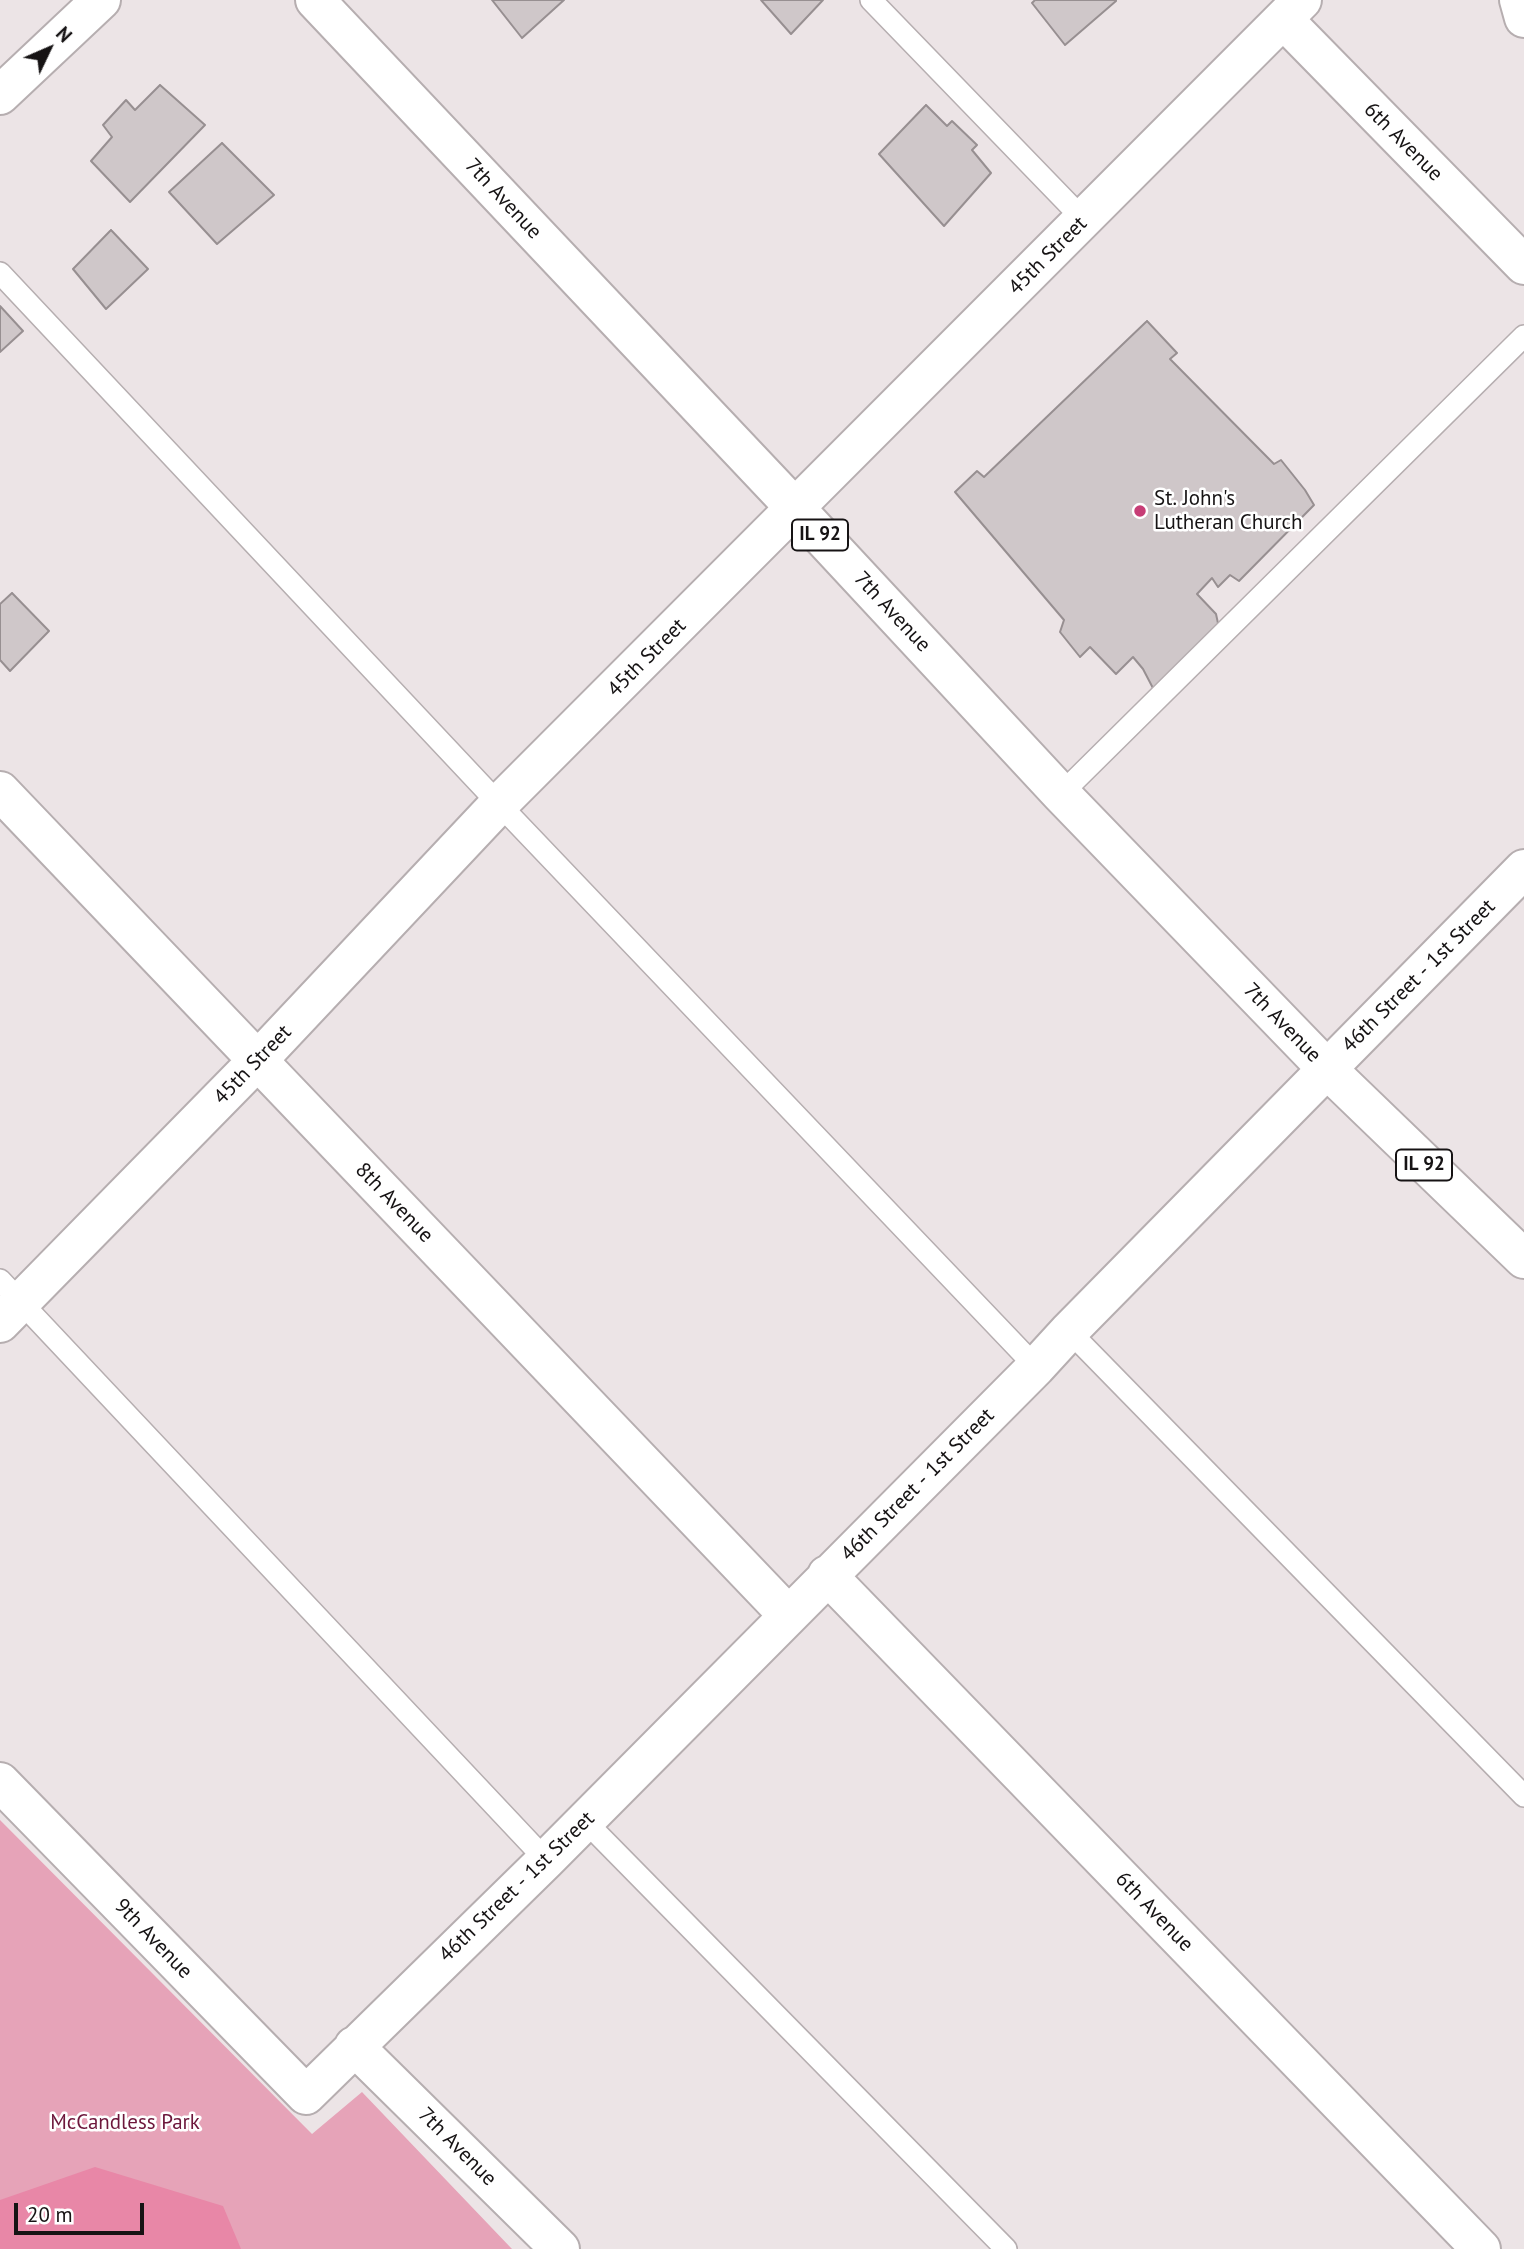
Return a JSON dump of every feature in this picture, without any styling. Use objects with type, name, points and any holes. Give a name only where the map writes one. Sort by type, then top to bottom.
[{"type":"street","points":[[0,95],[101,0]]},
{"type":"street","name":"7th Avenue","points":[[315,0],[1061,794],[1326,1069]]},
{"type":"street","points":[[1519,0],[1524,18]]},
{"type":"street","name":"45th Street","points":[[7,1301],[258,1060],[499,804],[1292,10]]},
{"type":"street","name":"6th Avenue","points":[[1292,10],[1524,265]]},
{"type":"street","name":"8th Avenue","points":[[0,792],[788,1615]]},
{"type":"street","name":"46th Street - 1st Street","points":[[306,2095],[585,1821],[1036,1367],[1524,869]]},
{"type":"street","name":"IL 92","points":[[1326,1069],[1524,1259]]},
{"type":"street","name":"6th Avenue","points":[[827,1575],[1481,2249]]},
{"type":"street","name":"9th Avenue","points":[[0,1782],[306,2095]]},
{"type":"street","name":"7th Avenue","points":[[355,2046],[560,2249]]},
{"type":"lane","points":[[871,0],[1084,220]]},
{"type":"lane","points":[[0,272],[499,804],[1036,1367]]},
{"type":"lane","points":[[1061,794],[1524,336]]},
{"type":"lane","points":[[7,1301],[546,1860]]},
{"type":"lane","points":[[1069,1331],[1524,1796]]},
{"type":"lane","points":[[585,1821],[1006,2249]]},
{"type":"green space","name":"McCandless Park","points":[[0,1820],[312,2134],[362,2092],[512,2249],[0,2249]]},
{"type":"shaded area","points":[[95,2167],[223,2206],[241,2249],[0,2249],[0,2200]]},
{"type":"building","points":[[492,0],[564,0],[522,38]]},
{"type":"building","points":[[761,0],[823,0],[791,34]]},
{"type":"building","points":[[1035,0],[1116,1],[1065,45],[1032,3]]},
{"type":"building","points":[[160,85],[205,125],[130,202],[91,161],[112,137],[103,125],[126,100],[135,110]]},
{"type":"building","points":[[926,105],[947,126],[952,121],[977,145],[972,150],[991,173],[944,226],[879,154]]},
{"type":"building","points":[[222,143],[274,195],[217,244],[169,192]]},
{"type":"building","points":[[111,230],[148,269],[106,309],[73,269]]},
{"type":"building","points":[[0,306],[23,331],[0,352]]},
{"type":"building","name":"St. John's Lutheran Church","points":[[1147,321],[1177,353],[1170,359],[1274,464],[1281,460],[1314,505],[1239,581],[1230,575],[1218,587],[1212,578],[1197,594],[1216,614],[1219,628],[1155,692],[1133,657],[1116,674],[1090,647],[1080,657],[1060,632],[1064,620],[955,492],[977,471],[984,477]]},
{"type":"building","points":[[12,593],[49,631],[10,671],[0,660],[0,604]]},
{"type":"place","name":"St. John's Lutheran Church","points":[[1140,511]]}]
